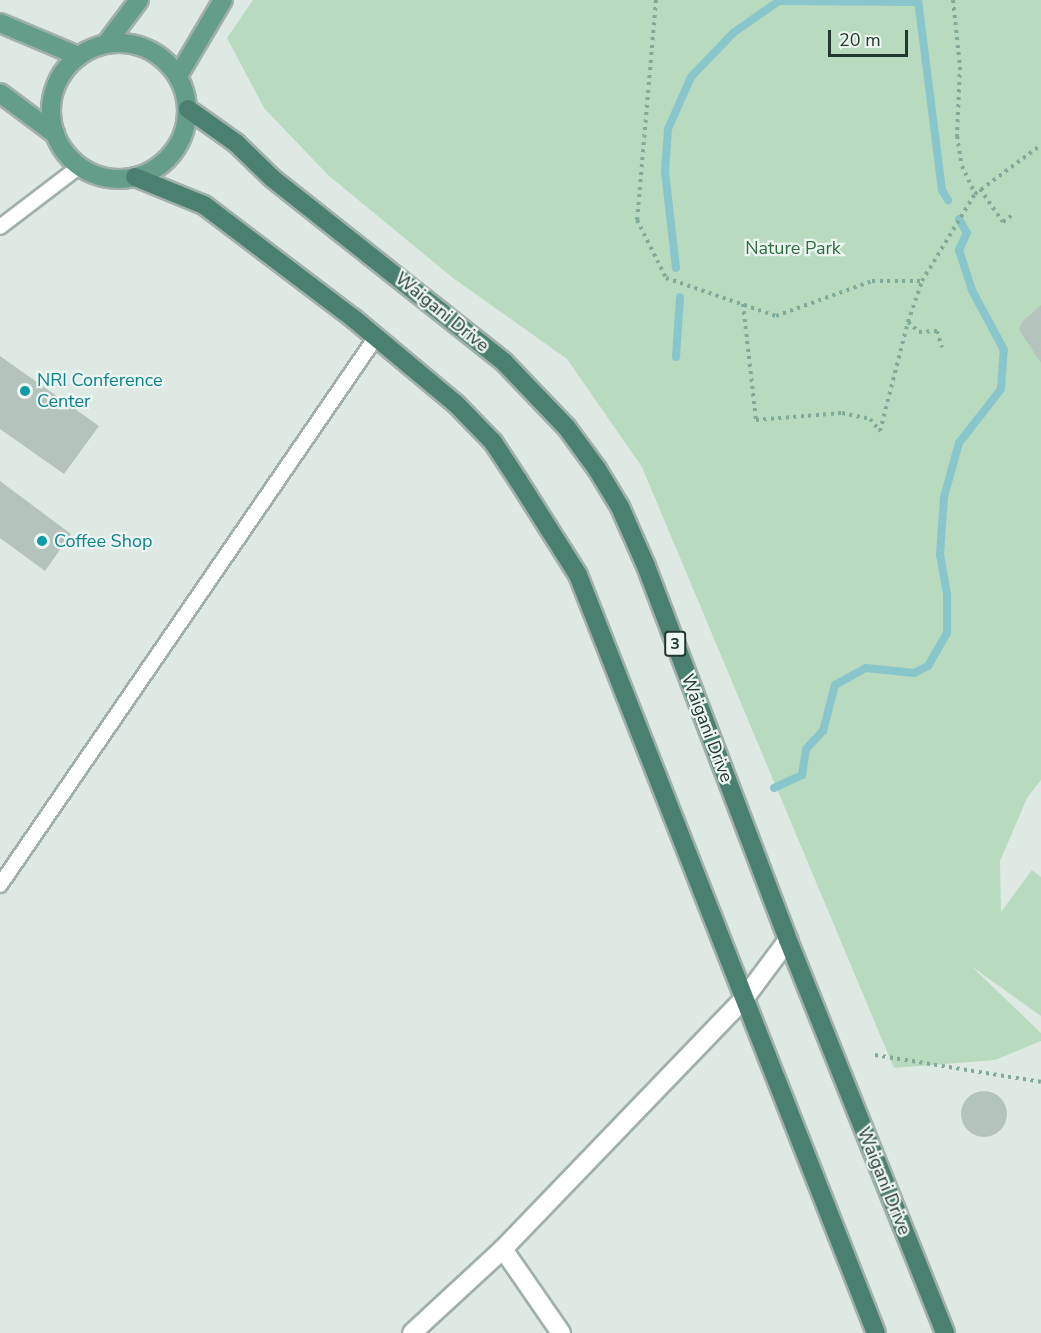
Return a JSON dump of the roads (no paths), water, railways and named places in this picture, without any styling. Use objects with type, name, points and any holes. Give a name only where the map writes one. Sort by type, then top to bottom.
[{"type":"highway","name":"Waigani Drive","points":[[188,109],[236,143],[272,178],[504,362],[567,428],[597,469],[620,507],[646,566],[788,940],[945,1333]]},
{"type":"highway","points":[[135,177],[204,205],[376,337],[456,404],[493,442],[578,575],[876,1333]]},
{"type":"main road","points":[[106,44],[139,0]]},
{"type":"main road","points":[[178,76],[223,0]]},
{"type":"main road","points":[[0,22],[78,56]]},
{"type":"main road","points":[[127,43],[147,48],[178,76],[188,109],[184,132],[173,152],[156,168],[135,177],[115,179],[80,166],[65,152],[56,134],[51,113],[54,91],[63,72],[78,56],[106,44],[127,43]]},
{"type":"main road","points":[[0,93],[56,134]]},
{"type":"street","points":[[412,1333],[503,1249],[744,999],[788,940]]},
{"type":"street","points":[[503,1249],[561,1333]]},
{"type":"lane","points":[[0,227],[80,166]]},
{"type":"lane","points":[[0,885],[376,337]]},
{"type":"waterway","points":[[918,0],[942,190],[948,200]]},
{"type":"waterway","points":[[676,268],[665,171],[668,129],[691,77],[733,33],[779,1],[916,2]]},
{"type":"waterway","points":[[774,788],[802,775],[806,749],[823,731],[835,685],[866,668],[914,673],[928,666],[947,633],[947,594],[940,555],[944,497],[959,443],[1001,389],[1004,350],[972,290],[959,250],[967,233],[959,219]]},
{"type":"waterway","points":[[676,357],[680,297]]},
{"type":"place","name":"NRI Conference Center","points":[[25,391]]},
{"type":"place","name":"Coffee Shop","points":[[42,541]]},
{"type":"park label","name":"Nature Park","points":[[793,248]]}]
